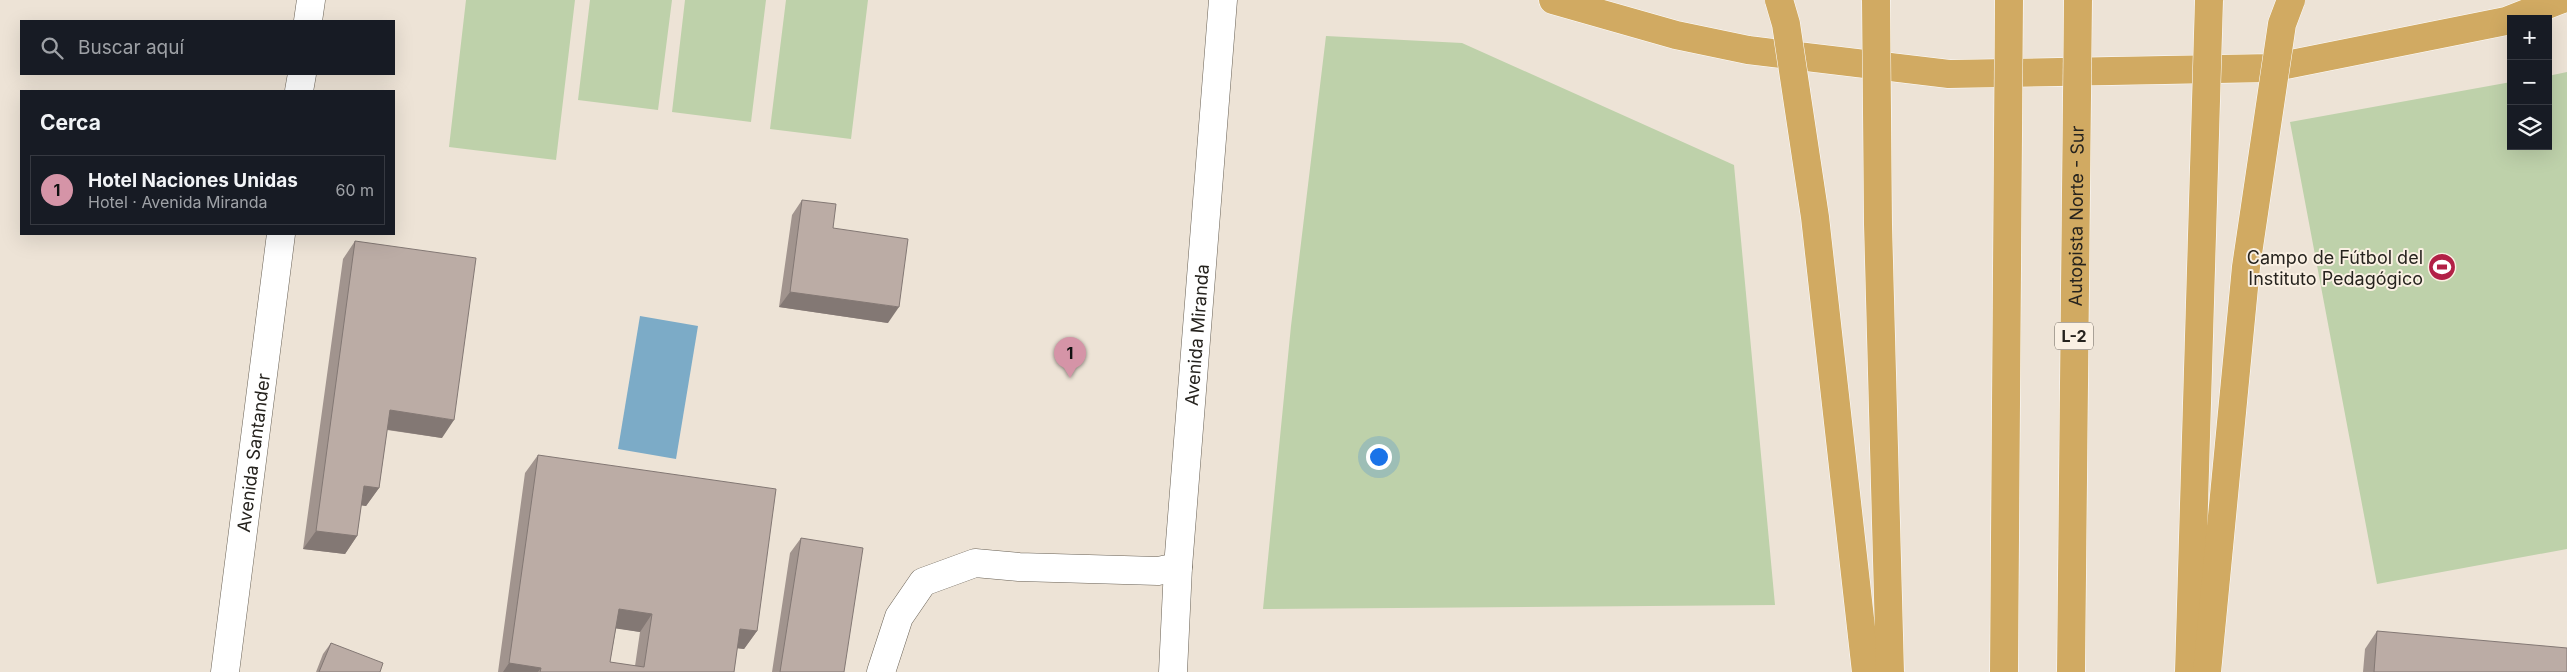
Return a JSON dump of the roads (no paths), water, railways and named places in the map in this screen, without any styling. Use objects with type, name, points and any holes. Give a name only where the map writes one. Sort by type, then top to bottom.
[{"type":"highway","points":[[1553,0],[1676,35],[1748,50],[1949,74],[2271,68],[2506,20],[2560,0]]},
{"type":"highway","points":[[1779,0],[1786,24],[1815,217],[1866,672]]},
{"type":"highway","points":[[1876,0],[1878,224],[1890,672]]},
{"type":"highway","points":[[2004,672],[2008,0]]},
{"type":"highway","name":"Autopista Norte - Sur","points":[[2071,672],[2078,0]]},
{"type":"highway","points":[[2189,672],[2209,0]]},
{"type":"highway","points":[[2207,672],[2246,267],[2282,24],[2291,0]]},
{"type":"street","points":[[308,20],[311,0]]},
{"type":"street","name":"Avenida Miranda","points":[[1173,672],[1178,567],[1223,0]]},
{"type":"street","points":[[299,90],[302,75]]},
{"type":"street","name":"Avenida Santander","points":[[225,672],[281,235]]},
{"type":"street","points":[[881,672],[899,617],[923,582],[975,563],[1019,567],[1158,571],[1178,567]]},
{"type":"water","points":[[640,316],[698,326],[676,459],[618,449]]},
{"type":"place","name":"Campo de Fútbol del Instituto Pedagógico","points":[[2442,267]]},
{"type":"place","name":"Hotel Naciones Unidas","points":[[1070,378]]}]
